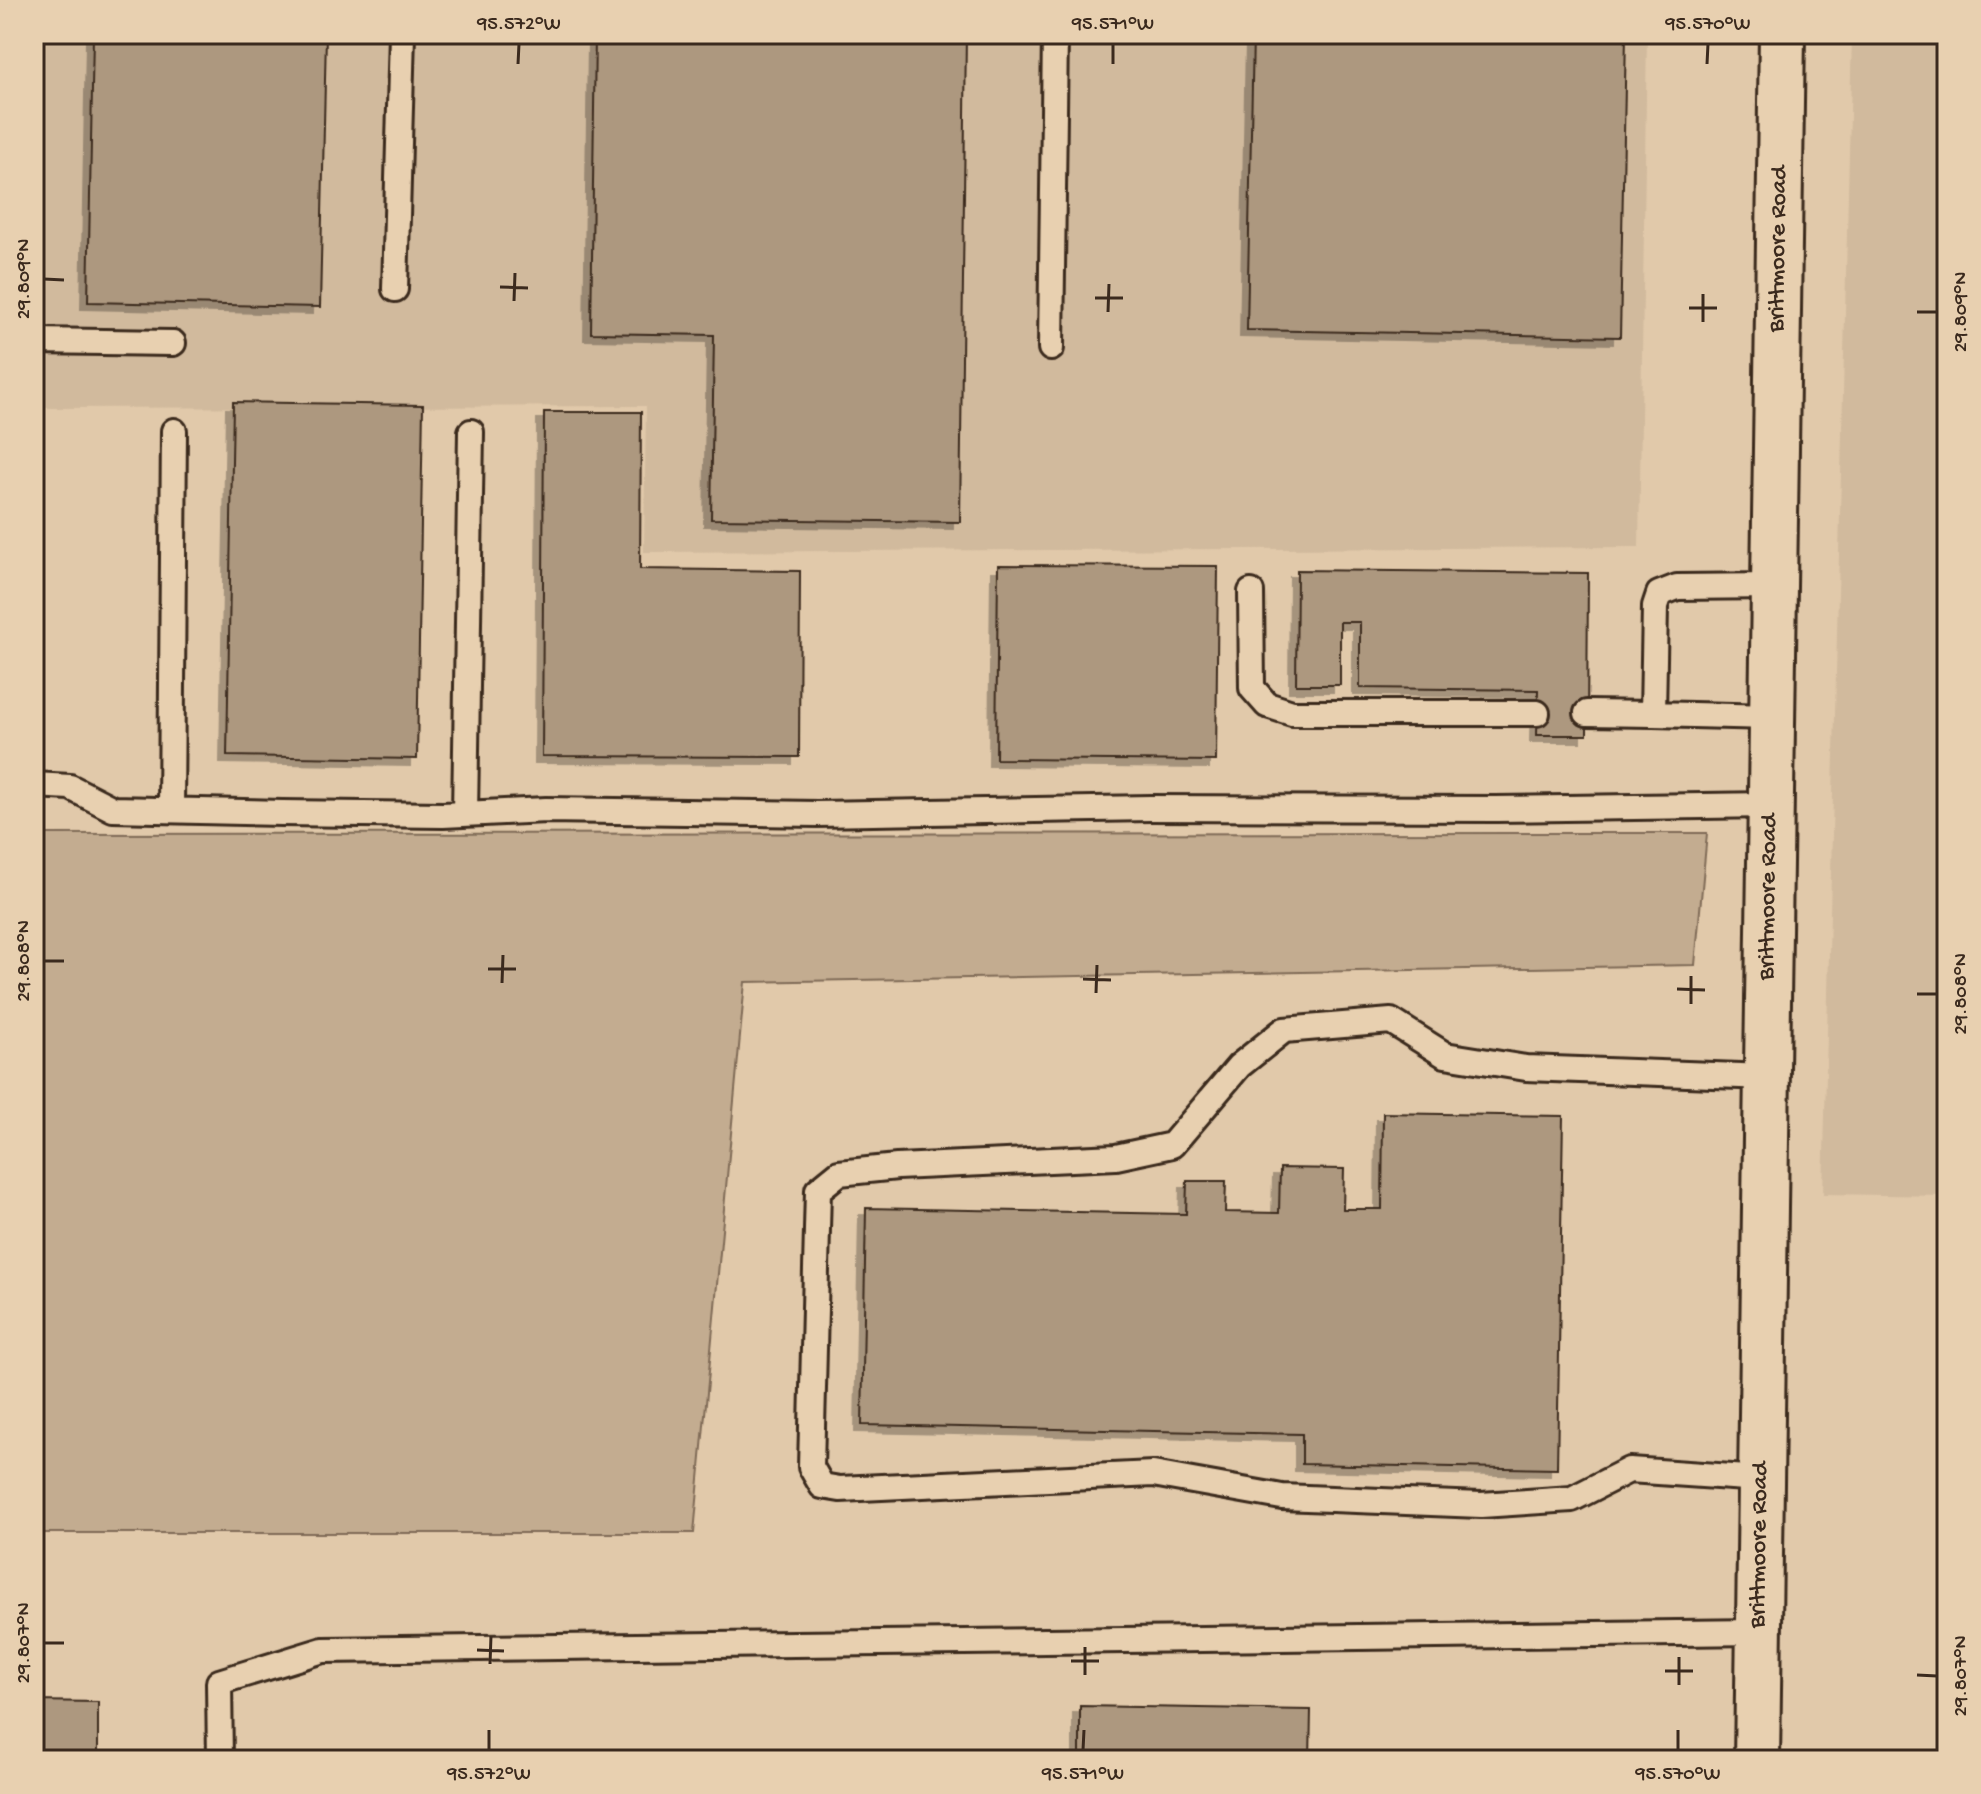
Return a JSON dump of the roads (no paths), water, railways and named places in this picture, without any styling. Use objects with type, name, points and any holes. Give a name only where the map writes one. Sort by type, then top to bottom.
[{"type":"main road","name":"Brittmoore Road","points":[[1757,1760],[1782,34]]},
{"type":"lane","points":[[395,289],[402,34]]},
{"type":"lane","points":[[1051,348],[1055,34]]},
{"type":"lane","points":[[34,341],[173,343]]},
{"type":"lane","points":[[171,810],[174,431]]},
{"type":"lane","points":[[465,814],[471,432]]},
{"type":"lane","points":[[1653,714],[1655,606],[1659,594],[1677,587],[1774,586]]},
{"type":"lane","points":[[1251,592],[1252,688],[1267,705],[1292,713],[1537,713]]},
{"type":"lane","points":[[1587,713],[1772,717]]},
{"type":"lane","points":[[34,785],[70,787],[113,809],[465,814],[546,810],[817,814],[1150,808],[1496,809],[1770,805]]},
{"type":"lane","points":[[1761,1479],[1629,1470],[1572,1499],[1481,1505],[1282,1497],[1153,1474],[840,1489],[822,1486],[811,1467],[818,1190],[839,1173],[897,1167],[1116,1157],[1172,1145],[1239,1066],[1284,1030],[1391,1021],[1445,1055],[1526,1068],[1767,1077]]},
{"type":"lane","points":[[220,1760],[219,1682],[323,1650],[1758,1632]]}]
